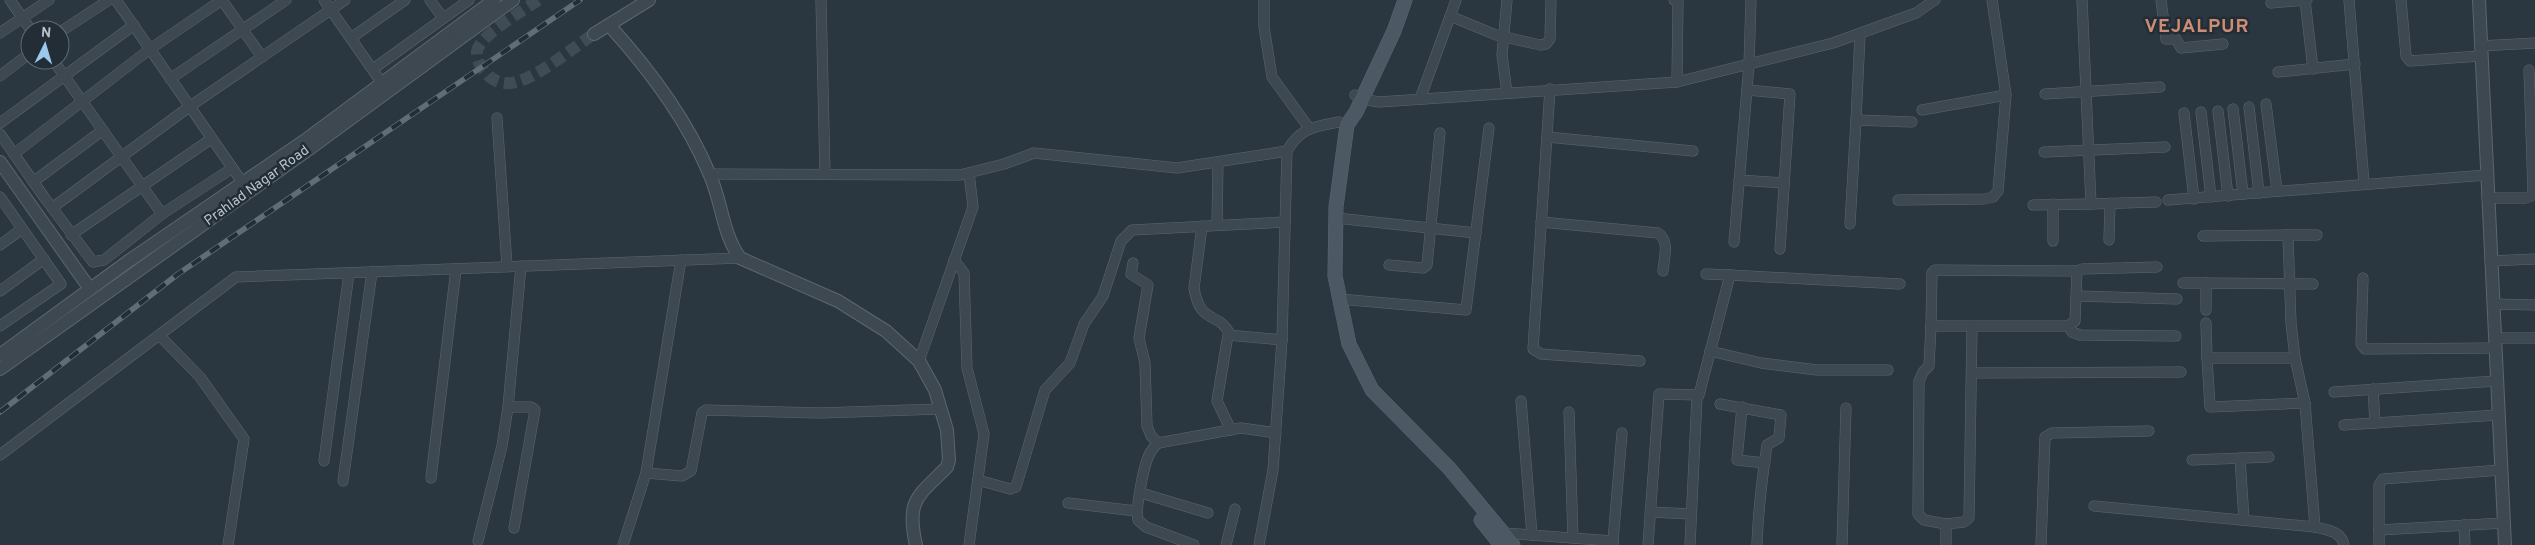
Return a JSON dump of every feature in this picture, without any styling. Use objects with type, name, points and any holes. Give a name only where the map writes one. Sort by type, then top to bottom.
[{"type":"main road","points":[[1397,0],[1347,125],[1336,218],[1334,276],[1349,344],[1372,390],[1449,468],[1503,539]]},
{"type":"main road","points":[[1405,0],[1394,31],[1359,97],[1339,122],[1328,207],[1327,276],[1342,347],[1366,395],[1444,474],[1503,539],[1513,545]]},
{"type":"street","points":[[10,0],[23,18]]},
{"type":"street","points":[[0,33],[49,0]]},
{"type":"street","points":[[70,25],[109,0]]},
{"type":"street","points":[[116,0],[231,169],[246,188]]},
{"type":"street","points":[[14,154],[150,50],[222,0],[262,57]]},
{"type":"street","points":[[170,79],[286,0]]},
{"type":"street","points":[[324,0],[385,87]]},
{"type":"street","points":[[52,208],[189,107],[345,0]]},
{"type":"street","points":[[351,38],[405,0]]},
{"type":"street","points":[[430,0],[443,18]]},
{"type":"street","points":[[373,69],[469,0]]},
{"type":"street","name":"Prahlad Nagar Road","points":[[385,87],[494,0]]},
{"type":"street","name":"Prahlad Nagar Road","points":[[0,369],[385,87],[513,0]]},
{"type":"street","points":[[594,34],[649,0]]},
{"type":"street","points":[[821,0],[825,174]]},
{"type":"street","points":[[1264,0],[1264,27],[1272,77],[1309,128]]},
{"type":"street","points":[[1420,99],[1456,0]]},
{"type":"street","points":[[1507,0],[1502,69],[1507,92]]},
{"type":"street","points":[[1450,16],[1503,37],[1534,44],[1549,42],[1551,0]]},
{"type":"street","points":[[1674,0],[1678,0],[1677,82]]},
{"type":"street","points":[[1734,242],[1749,65],[1751,0]]},
{"type":"street","points":[[1359,97],[1379,102],[1550,89],[1677,82],[1749,65],[1860,34],[1916,13],[1935,0]]},
{"type":"street","points":[[1898,200],[1984,199],[1993,197],[1998,191],[2006,95],[1992,0]]},
{"type":"street","points":[[2082,0],[2088,92],[2091,204]]},
{"type":"street","points":[[2161,0],[2166,39],[2176,39],[2180,48],[2223,44]]},
{"type":"street","points":[[2271,4],[2306,0],[2313,69]]},
{"type":"street","points":[[2349,0],[2364,183]]},
{"type":"street","points":[[2400,0],[2406,56],[2410,61],[2535,43]]},
{"type":"street","points":[[2479,0],[2505,545]]},
{"type":"street","points":[[0,123],[134,25]]},
{"type":"street","points":[[609,25],[643,63],[688,131],[710,174],[732,247],[740,258]]},
{"type":"street","points":[[1850,224],[1860,34]]},
{"type":"street","points":[[0,76],[20,61]]},
{"type":"street","points":[[2278,72],[2355,64]]},
{"type":"street","points":[[61,70],[162,214]]},
{"type":"street","points":[[2487,198],[2531,196],[2534,176],[2532,98],[2529,70]]},
{"type":"street","points":[[2045,94],[2160,87]]},
{"type":"street","points":[[1550,89],[1533,349],[1541,354],[1640,361]]},
{"type":"street","points":[[1747,90],[1790,94],[1780,249]]},
{"type":"street","points":[[1922,110],[2006,95]]},
{"type":"street","points":[[2266,104],[2277,191]]},
{"type":"street","points":[[2249,107],[2259,193]]},
{"type":"street","points":[[2233,109],[2243,194]]},
{"type":"street","points":[[2218,111],[2228,196]]},
{"type":"street","points":[[2201,112],[2211,197]]},
{"type":"street","points":[[2184,113],[2194,199]]},
{"type":"street","points":[[497,118],[507,266]]},
{"type":"street","points":[[1856,120],[1912,122]]},
{"type":"street","points":[[1259,545],[1273,470],[1276,433],[1282,340],[1287,150],[1294,137],[1309,128],[1339,122]]},
{"type":"street","points":[[1340,300],[1466,310],[1489,128]]},
{"type":"street","points":[[33,182],[103,130]]},
{"type":"street","points":[[0,134],[88,258],[93,262],[99,263],[162,214],[231,169]]},
{"type":"street","points":[[1389,265],[1425,268],[1440,134]]},
{"type":"street","points":[[1547,137],[1693,151]]},
{"type":"street","points":[[72,235],[211,139]]},
{"type":"street","points":[[2044,152],[2165,147]]},
{"type":"street","points":[[710,174],[960,175],[1004,164],[1034,153],[1177,168],[1287,150]]},
{"type":"street","points":[[0,162],[90,290]]},
{"type":"street","points":[[1217,225],[1218,162]]},
{"type":"street","points":[[919,361],[973,207],[969,173]]},
{"type":"street","points":[[2168,200],[2364,183],[2486,175]]},
{"type":"street","points":[[1739,180],[1784,183]]},
{"type":"street","name":"Prahlad Nagar Road","points":[[0,354],[90,290],[246,188]]},
{"type":"street","points":[[0,326],[61,284],[1,200]]},
{"type":"street","points":[[2033,205],[2156,202]]},
{"type":"street","points":[[2109,240],[2110,203]]},
{"type":"street","points":[[2053,204],[2053,241]]},
{"type":"street","points":[[1336,218],[1476,233]]},
{"type":"street","points":[[978,480],[1010,489],[1016,487],[1045,390],[1070,363],[1084,324],[1103,296],[1125,235],[1132,230],[1285,222]]},
{"type":"street","points":[[1541,222],[1658,233],[1664,238],[1666,244],[1663,271]]},
{"type":"street","points":[[1202,226],[1194,288],[1195,296],[1201,310],[1209,317],[1226,326],[1230,334]]},
{"type":"street","points":[[0,245],[22,229]]},
{"type":"street","points":[[2288,235],[2289,283],[2295,358],[2305,402],[2315,527]]},
{"type":"street","points":[[2203,236],[2317,235]]},
{"type":"street","points":[[0,455],[236,277],[740,258],[838,301],[886,331],[919,361],[935,390],[947,430],[949,460],[947,467],[916,498],[911,518],[916,545]]},
{"type":"street","points":[[0,291],[44,259]]},
{"type":"street","points":[[2490,261],[2535,259]]},
{"type":"street","points":[[623,545],[646,473],[680,260]]},
{"type":"street","points":[[954,260],[964,273],[967,368],[984,434],[969,545]]},
{"type":"street","points":[[1134,263],[1131,274],[1148,285],[1139,338],[1145,363],[1147,426],[1151,436],[1158,443]]},
{"type":"street","points":[[478,541],[502,446],[508,407],[521,266]]},
{"type":"street","points":[[1972,327],[1969,518],[1964,522],[1946,524],[1924,520],[1918,514],[1919,382],[1929,366],[1932,273],[1935,270],[2077,271],[2082,269],[2157,267]]},
{"type":"street","points":[[431,478],[456,268]]},
{"type":"street","points":[[1931,326],[2068,326],[2076,321],[2077,271]]},
{"type":"street","points":[[343,481],[372,272]]},
{"type":"street","points":[[324,461],[349,273]]},
{"type":"street","points":[[1706,274],[1900,284]]},
{"type":"street","points":[[1690,545],[1697,396],[1730,275]]},
{"type":"street","points":[[2363,278],[2361,344],[2365,349],[2495,343],[2535,338]]},
{"type":"street","points":[[2183,282],[2206,284],[2313,284]]},
{"type":"street","points":[[2206,284],[2206,310]]},
{"type":"street","points":[[2078,296],[2177,299]]},
{"type":"street","points":[[2493,304],[2535,304]]},
{"type":"street","points":[[2206,323],[2210,408],[2305,402]]},
{"type":"street","points":[[2068,326],[2072,332],[2080,335],[2176,336]]},
{"type":"street","points":[[1230,334],[1282,340]]},
{"type":"street","points":[[1230,334],[1227,338],[1218,401],[1231,430]]},
{"type":"street","points":[[159,335],[200,377],[244,439],[228,545]]},
{"type":"street","points":[[1710,351],[1761,363],[1816,370],[1888,370]]},
{"type":"street","points":[[2207,358],[2295,358]]},
{"type":"street","points":[[1972,373],[2182,372]]},
{"type":"street","points":[[2334,392],[2496,381]]},
{"type":"street","points":[[2373,389],[2375,423]]},
{"type":"street","points":[[1648,545],[1659,394],[1697,396]]},
{"type":"street","points":[[1521,401],[1532,535]]},
{"type":"street","points":[[1720,404],[1781,415],[1777,441],[1769,442],[1767,445],[1762,493],[1758,503],[1757,545]]},
{"type":"street","points":[[508,407],[531,407],[535,410],[514,528]]},
{"type":"street","points":[[1742,407],[1738,460],[1765,463]]},
{"type":"street","points":[[1842,545],[1846,408]]},
{"type":"street","points":[[646,473],[682,476],[691,471],[702,414],[706,410],[820,413],[940,409]]},
{"type":"street","points":[[1569,412],[1573,538]]},
{"type":"street","points":[[2344,425],[2498,415]]},
{"type":"street","points":[[1194,545],[1141,525],[1136,511],[1146,460],[1151,450],[1158,443],[1231,430],[1254,428],[1276,433]]},
{"type":"street","points":[[2041,545],[2045,437],[2052,433],[2149,431]]},
{"type":"street","points":[[1503,539],[1532,535],[1613,543],[1622,433]]},
{"type":"street","points":[[2192,460],[2269,457]]},
{"type":"street","points":[[2240,458],[2244,520]]},
{"type":"street","points":[[2379,545],[2379,485],[2383,479],[2501,470]]},
{"type":"street","points":[[1141,493],[1208,513]]},
{"type":"street","points":[[1068,503],[1136,511]]},
{"type":"street","points":[[2094,506],[2315,527],[2335,532],[2341,536],[2344,545]]},
{"type":"street","points":[[1226,545],[1235,509]]},
{"type":"street","points":[[1650,512],[1691,514]]},
{"type":"street","points":[[2379,530],[2504,523]]},
{"type":"street","points":[[1946,524],[1946,545]]},
{"type":"street","points":[[2464,525],[2465,545]]},
{"type":"tunnel","points":[[538,0],[494,30],[480,45],[477,51],[478,61],[493,79],[508,83],[525,79],[545,68],[594,34]]},
{"type":"railway","points":[[0,412],[178,274],[580,0]]},
{"type":"district","name":"VEJALPUR","points":[[2197,27]]}]
